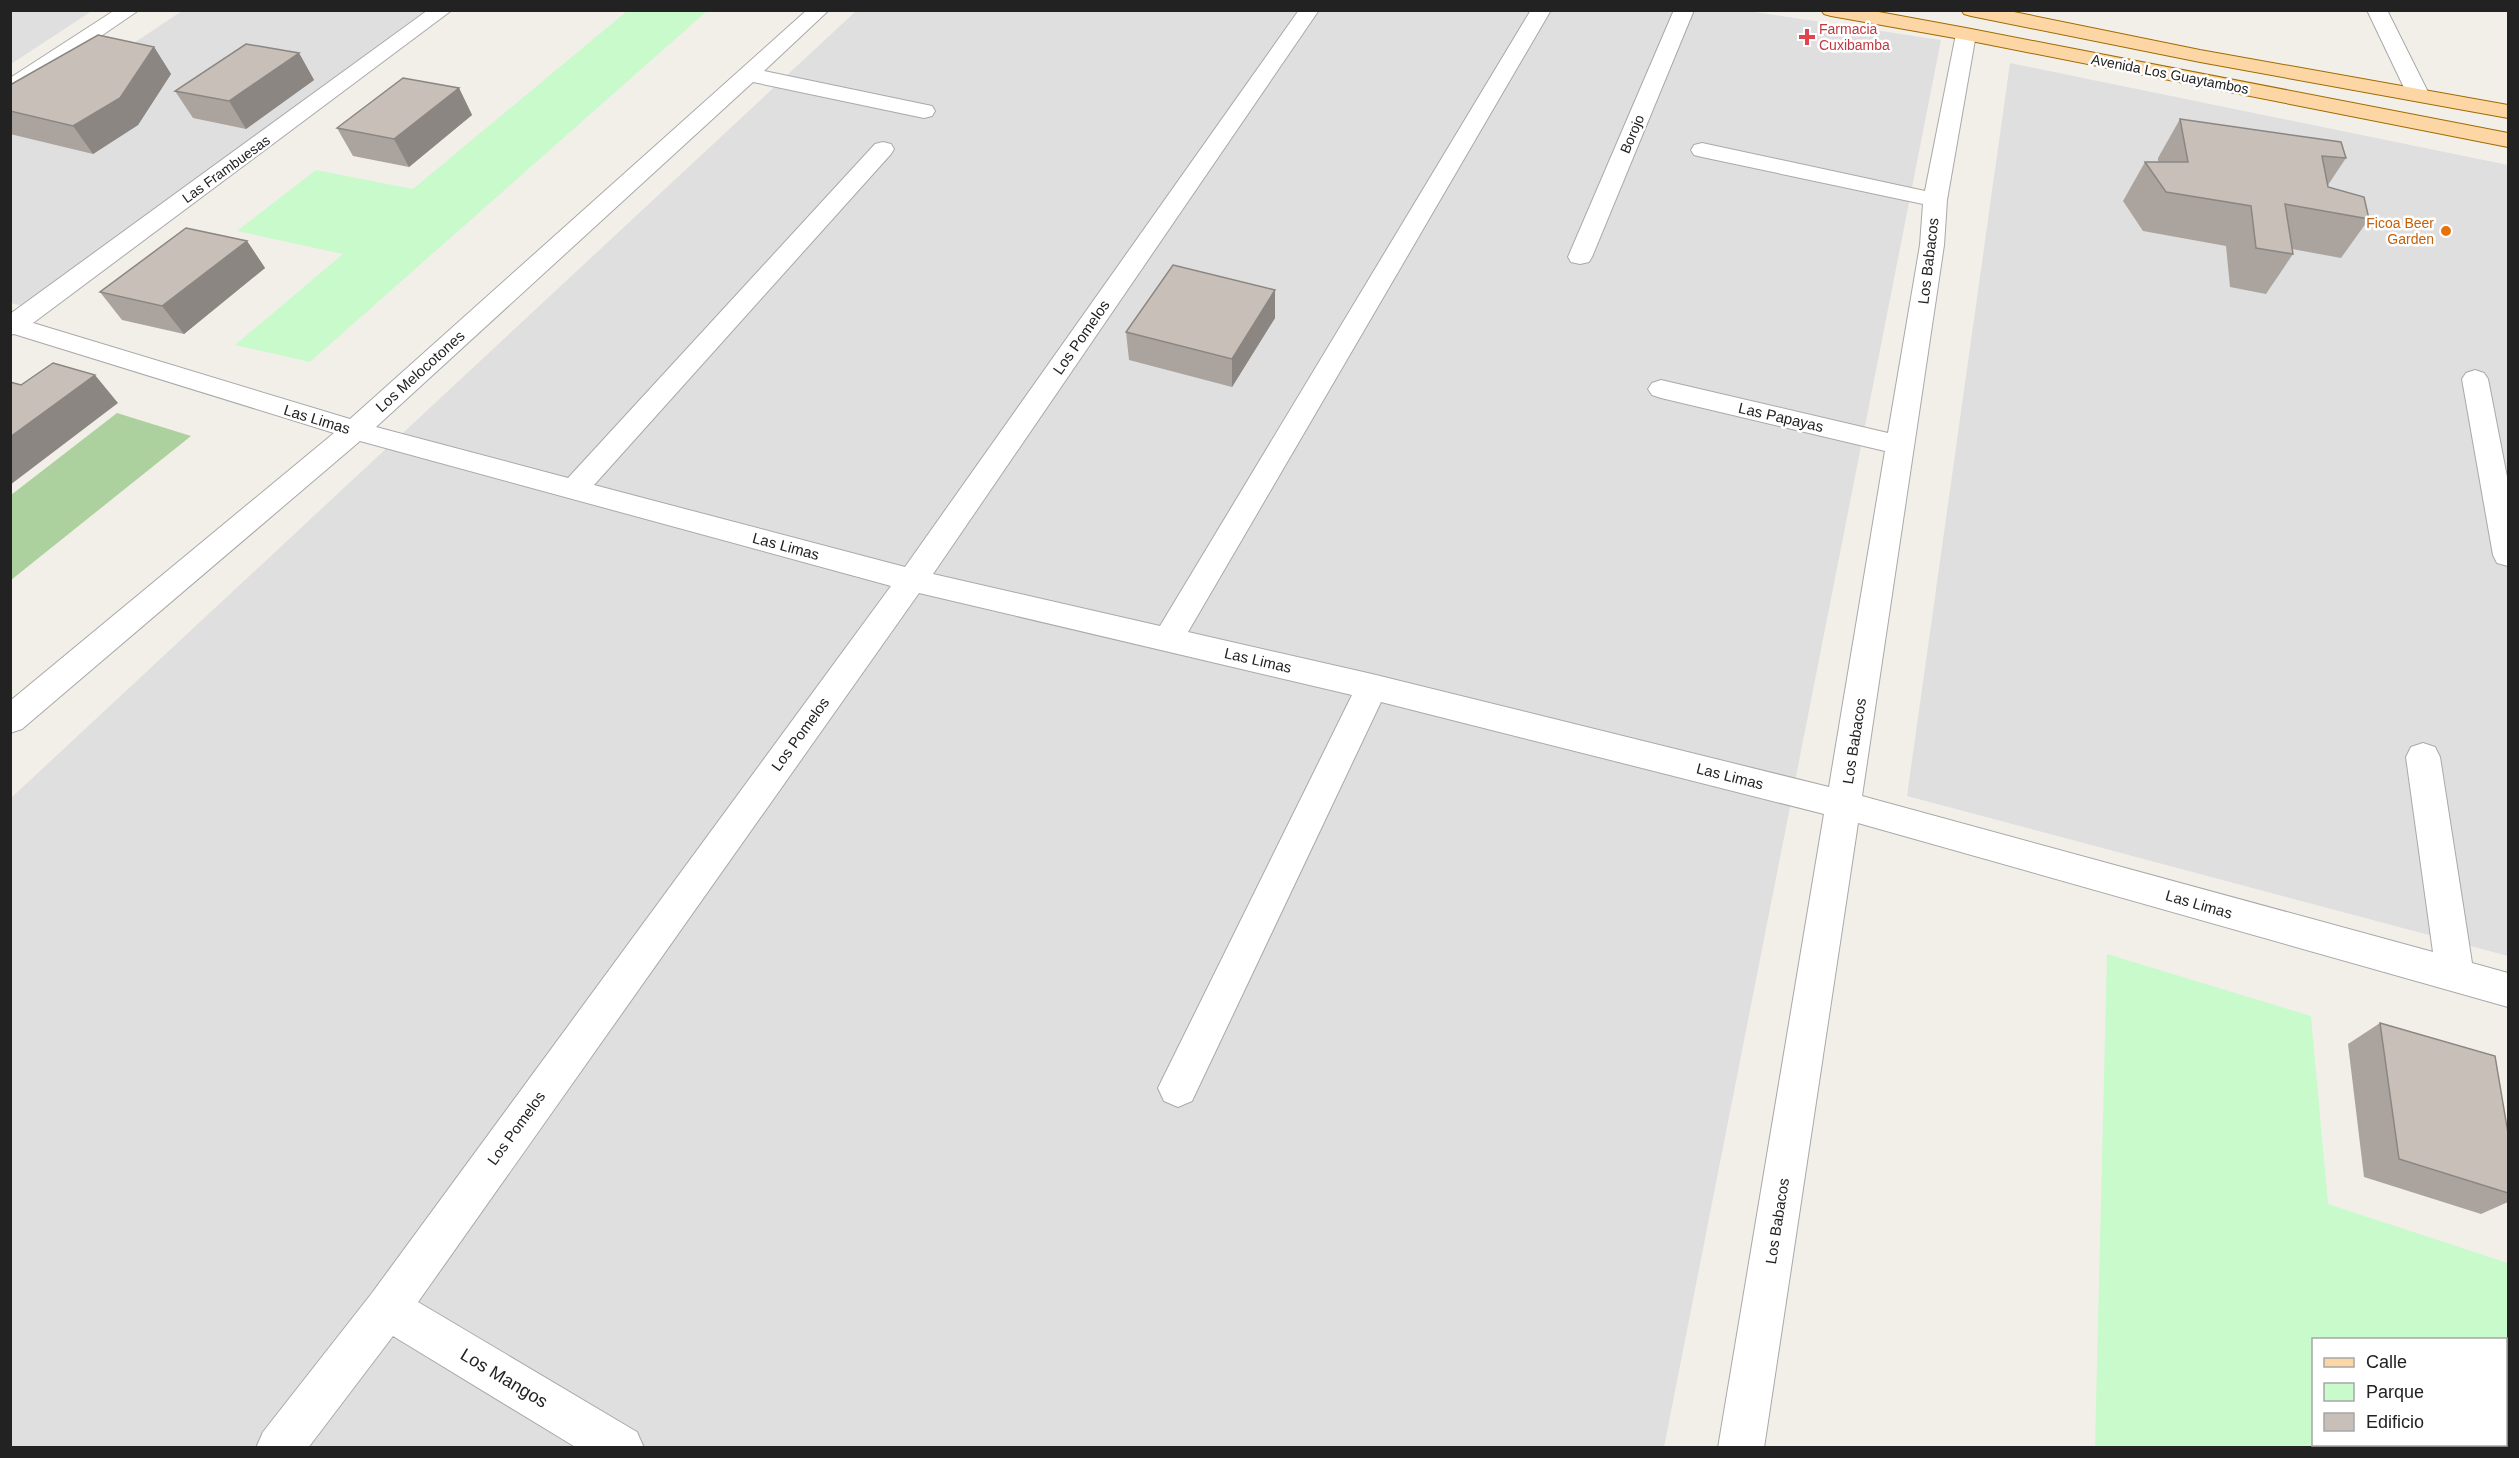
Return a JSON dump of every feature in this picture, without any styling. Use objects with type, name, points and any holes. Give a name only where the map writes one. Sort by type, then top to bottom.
[{"type":"main road","name":"Avenida Los Guaytambos","points":[[1832,10],[1968,22],[2200,56],[2508,112]]},
{"type":"main road","name":"Avenida Los Guaytambos","points":[[1968,22],[2508,140]]},
{"type":"street","points":[[10,88],[129,10]]},
{"type":"street","name":"Las Frambuesas","points":[[11,325],[442,10]]},
{"type":"street","name":"Los Melocotones","points":[[10,720],[355,430],[819,10]]},
{"type":"street","name":"Los Pomelos","points":[[279,1448],[387,1308],[912,579],[1309,10]]},
{"type":"street","points":[[1168,639],[1541,10]]},
{"type":"street","name":"Borojo","points":[[1580,257],[1684,10]]},
{"type":"street","points":[[2377,10],[2418,94]]},
{"type":"street","name":"Los Babacos","points":[[1741,1448],[1932,245],[1935,200],[1968,22]]},
{"type":"street","points":[[747,74],[924,111]]},
{"type":"street","points":[[574,489],[883,150]]},
{"type":"street","points":[[1702,150],[1935,200]]},
{"type":"street","name":"Las Limas","points":[[11,325],[355,430],[574,489],[912,579],[1372,687],[1844,805],[2508,990]]},
{"type":"street","points":[[2475,379],[2508,555]]},
{"type":"street","name":"Las Papayas","points":[[1661,389],[1901,444]]},
{"type":"street","points":[[1178,1088],[1372,687]]},
{"type":"street","points":[[2423,757],[2455,975]]},
{"type":"street","name":"Los Mangos","points":[[387,1308],[621,1448]]},
{"type":"shaded area","points":[[11,10],[92,10],[92,11],[11,64]]},
{"type":"shaded area","points":[[1741,10],[1941,40],[1664,1447],[11,1448],[11,798],[856,11]]},
{"type":"shaded area","points":[[182,11],[425,11],[23,306],[11,303],[11,125]]},
{"type":"shaded area","points":[[2010,63],[2508,165],[2508,956],[1907,796]]},
{"type":"green space","points":[[627,11],[707,11],[310,362],[235,345],[343,254],[237,231],[316,170],[413,189]]},
{"type":"green space","points":[[117,413],[191,436],[11,580],[11,495]]},
{"type":"green space","points":[[2107,954],[2311,1016],[2328,1204],[2508,1263],[2508,1447],[2095,1447]]},
{"type":"building","points":[[98,35],[154,47],[120,98],[73,126],[10,111],[10,85]]},
{"type":"building","points":[[246,44],[299,53],[229,101],[175,91]]},
{"type":"building","points":[[403,78],[459,88],[394,139],[337,128]]},
{"type":"building","points":[[2180,119],[2341,142],[2346,158],[2322,156],[2328,187],[2364,197],[2369,219],[2285,204],[2293,254],[2256,248],[2251,206],[2166,192],[2145,162],[2188,162]]},
{"type":"building","points":[[186,228],[247,241],[162,306],[100,292]]},
{"type":"building","points":[[1173,265],[1275,290],[1232,359],[1126,332]]},
{"type":"building","points":[[53,363],[95,375],[10,437],[10,382],[21,385]]},
{"type":"building","points":[[2380,1023],[2495,1056],[2508,1133],[2508,1193],[2399,1159]]},
{"type":"place","name":"Farmacia Cuxibamba","points":[[1807,37]]},
{"type":"place","name":"Ficoa Beer Garden","points":[[2446,231]]}]
